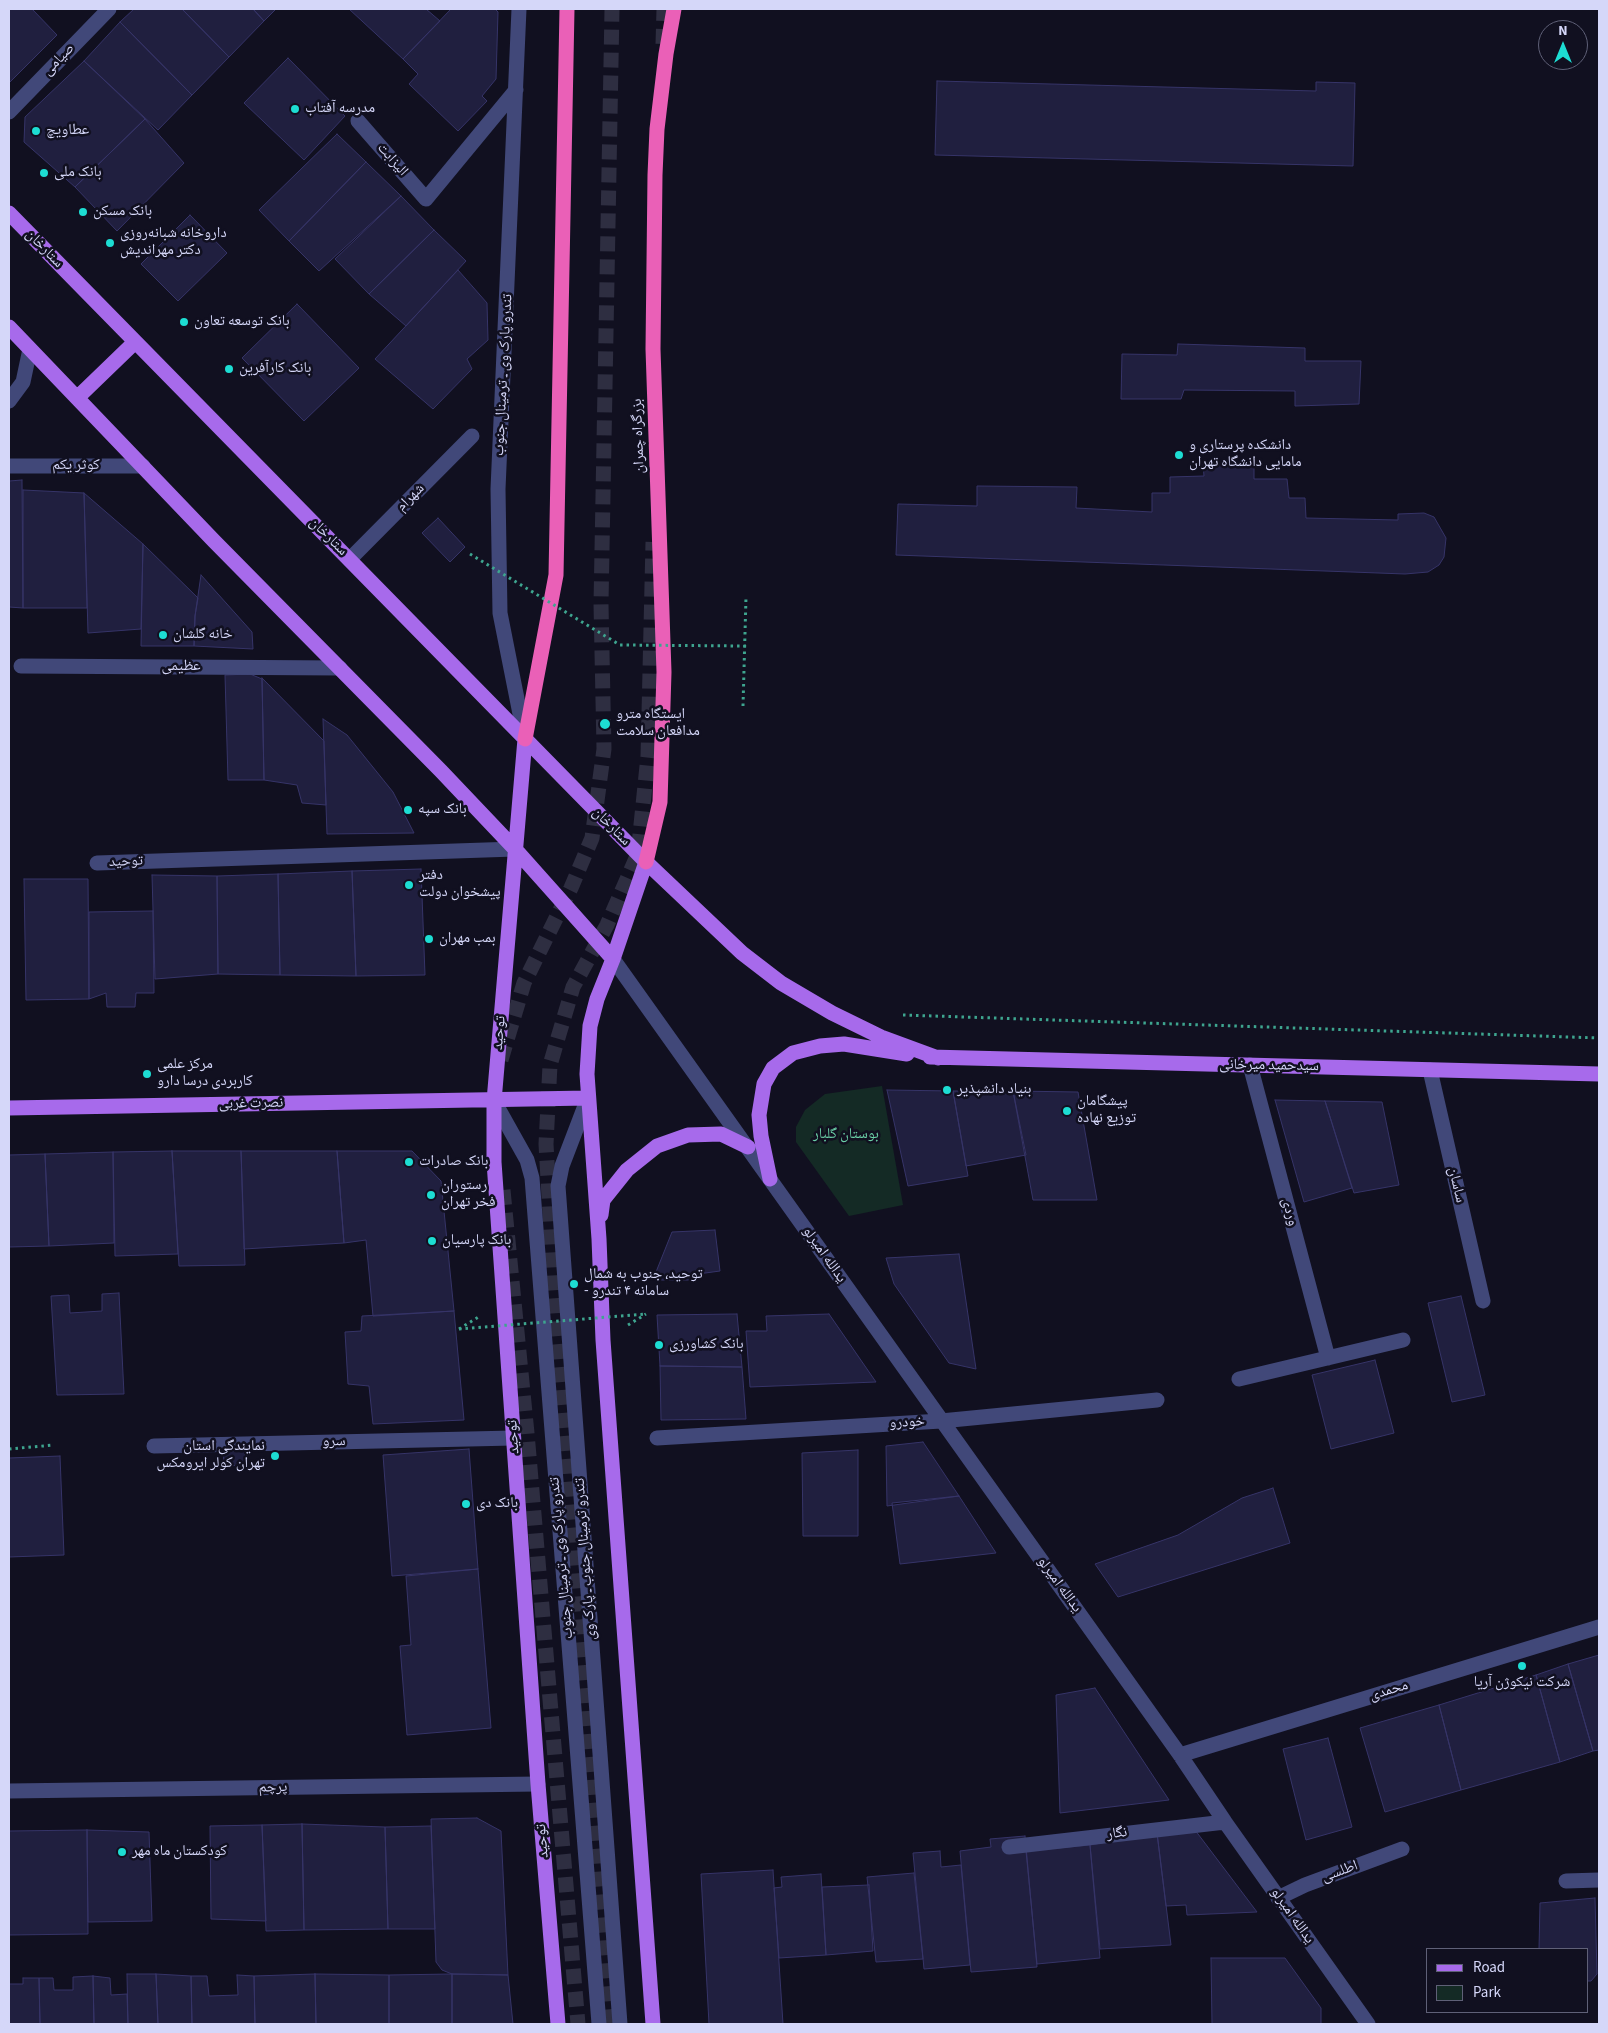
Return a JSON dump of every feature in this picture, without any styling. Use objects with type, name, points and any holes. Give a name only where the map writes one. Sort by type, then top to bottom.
[{"type":"highway","points":[[525,739],[556,575],[567,9]]},
{"type":"highway","name":"بزرگراه چمران","points":[[646,862],[660,802],[664,672],[653,349],[654,174],[666,54],[674,9]]},
{"type":"main road","name":"ستارخان","points":[[9,213],[646,862],[742,953],[781,983],[855,1025],[938,1058]]},
{"type":"main road","points":[[9,327],[515,850],[613,959]]},
{"type":"main road","points":[[77,398],[135,342]]},
{"type":"main road","name":"توحید","points":[[525,739],[494,1101],[494,1162],[538,1784],[558,2024]]},
{"type":"main road","points":[[646,862],[613,959],[597,999],[590,1026],[587,1074],[604,1350],[653,2024]]},
{"type":"main road","points":[[770,1179],[761,1136],[760,1101],[764,1084],[773,1068],[782,1060],[793,1053],[820,1046],[844,1044],[938,1058]]},
{"type":"main road","name":"سیدحمید میرخانی","points":[[938,1058],[1599,1074]]},
{"type":"main road","name":"نصرت غربی","points":[[9,1108],[588,1098]]},
{"type":"main road","points":[[598,1239],[603,1200],[627,1170],[657,1146],[688,1135],[721,1134],[748,1147]]},
{"type":"street","name":"صیامی","points":[[9,112],[109,9]]},
{"type":"street","name":"تندرو پارک وی ـ ترمینال جنوب","points":[[519,9],[498,488],[500,613],[525,739]]},
{"type":"street","name":"الیزابت","points":[[358,121],[426,199],[516,90]]},
{"type":"street","points":[[9,401],[23,382],[30,349]]},
{"type":"street","name":"شهرام","points":[[350,559],[472,436]]},
{"type":"street","name":"کوثر یکم","points":[[9,466],[143,466]]},
{"type":"street","name":"عظیمی","points":[[21,666],[340,668]]},
{"type":"street","name":"توحید","points":[[97,863],[515,850]]},
{"type":"street","name":"یدالله امیرلو","points":[[613,959],[1180,1754],[1225,1822],[1368,2024]]},
{"type":"street","name":"وردی","points":[[1250,1066],[1328,1358]]},
{"type":"street","name":"ساسان","points":[[1430,1070],[1483,1301]]},
{"type":"street","name":"تندرو ترمینال جنوب ـ پارک وی","points":[[588,1098],[562,1166],[558,1186],[620,2024]]},
{"type":"street","name":"تندرو پارک وی ـ ترمینال جنوب","points":[[494,1101],[527,1160],[532,1178],[599,2024]]},
{"type":"street","points":[[1239,1380],[1403,1340]]},
{"type":"street","name":"خودرو","points":[[657,1438],[941,1421],[1157,1400]]},
{"type":"street","name":"سرو","points":[[154,1446],[514,1438]]},
{"type":"street","name":"محمدی","points":[[1180,1754],[1599,1627]]},
{"type":"street","name":"پرچم","points":[[9,1791],[538,1784]]},
{"type":"street","name":"نگار","points":[[1009,1847],[1225,1822]]},
{"type":"street","name":"اطلسی","points":[[1278,1898],[1305,1885],[1402,1849]]},
{"type":"street","points":[[1566,1881],[1599,1880]]},
{"type":"street","points":[[652,2009],[662,2024]]},
{"type":"path","points":[[470,554],[620,645],[746,646]]},
{"type":"path","points":[[743,706],[746,596]]},
{"type":"path","points":[[902,1016],[1599,1038]]},
{"type":"path","points":[[459,1329],[646,1314]]},
{"type":"path","points":[[9,1449],[54,1445]]},
{"type":"green space","name":"بوستان گلبار","points":[[882,1086],[903,1205],[849,1216],[796,1142],[796,1127],[805,1110],[825,1094]]},
{"type":"building","points":[[9,9],[32,9],[57,35],[9,83]]},
{"type":"building","points":[[134,9],[182,9],[229,57],[192,95],[120,22]]},
{"type":"building","points":[[182,9],[253,9],[264,21],[229,57]]},
{"type":"building","points":[[253,9],[276,9],[264,21]]},
{"type":"building","points":[[349,9],[426,9],[440,21],[403,59]]},
{"type":"building","points":[[451,9],[495,9],[498,12],[496,79],[482,96],[487,101],[458,131],[409,84],[418,74],[403,59]]},
{"type":"building","points":[[120,22],[192,95],[158,130],[84,61]]},
{"type":"building","name":"مدرسه آفتاب","points":[[288,58],[345,116],[304,160],[244,103]]},
{"type":"building","points":[[84,61],[145,119],[75,187],[24,142],[25,117]]},
{"type":"building","points":[[937,81],[1316,91],[1316,82],[1355,83],[1353,166],[935,155]]},
{"type":"building","points":[[145,119],[184,163],[117,231],[75,187]]},
{"type":"building","points":[[337,134],[366,162],[289,241],[259,210]]},
{"type":"building","points":[[366,162],[401,196],[319,271],[289,241]]},
{"type":"building","points":[[401,196],[434,230],[369,294],[335,259]]},
{"type":"building","points":[[190,215],[227,253],[178,301],[141,264]]},
{"type":"building","points":[[434,230],[466,261],[406,326],[369,294]]},
{"type":"building","points":[[458,270],[487,303],[488,340],[467,359],[472,369],[433,409],[375,359]]},
{"type":"building","points":[[297,304],[359,368],[304,421],[242,358]]},
{"type":"building","points":[[1178,344],[1305,348],[1305,361],[1361,361],[1359,404],[1295,406],[1295,391],[1184,390],[1181,399],[1121,399],[1122,354],[1177,355]]},
{"type":"building","points":[[1203,464],[1254,464],[1254,479],[1287,479],[1289,498],[1305,498],[1306,518],[1398,520],[1398,514],[1424,513],[1434,517],[1446,538],[1444,557],[1439,565],[1428,572],[1405,574],[896,555],[898,504],[977,506],[977,486],[1077,487],[1076,508],[1152,512],[1152,493],[1170,493],[1170,477],[1204,476]]},
{"type":"building","points":[[22,480],[23,608],[9,607],[9,481]]},
{"type":"building","points":[[23,490],[84,493],[87,608],[23,608]]},
{"type":"building","points":[[84,493],[143,544],[141,629],[88,633]]},
{"type":"building","points":[[438,518],[465,547],[450,562],[422,533]]},
{"type":"building","points":[[143,544],[198,598],[194,646],[141,646]]},
{"type":"building","points":[[201,575],[252,632],[253,649],[194,646],[195,616]]},
{"type":"building","points":[[250,674],[262,679],[264,780],[228,780],[225,675]]},
{"type":"building","points":[[262,678],[324,741],[326,805],[302,803],[297,785],[264,780]]},
{"type":"building","points":[[323,719],[347,735],[393,792],[414,833],[327,834]]},
{"type":"building","points":[[421,869],[425,975],[356,976],[352,871]]},
{"type":"building","points":[[352,871],[356,976],[280,975],[278,874]]},
{"type":"building","points":[[278,874],[280,975],[218,974],[217,876]]},
{"type":"building","points":[[152,875],[217,876],[218,974],[155,979]]},
{"type":"building","points":[[24,879],[88,879],[89,999],[26,1000]]},
{"type":"building","points":[[153,911],[154,993],[136,993],[135,1007],[107,1007],[106,993],[89,999],[89,912]]},
{"type":"building","points":[[887,1090],[953,1091],[968,1176],[908,1186]]},
{"type":"building","points":[[953,1091],[1013,1091],[1026,1155],[966,1166]]},
{"type":"building","points":[[1013,1091],[1078,1092],[1097,1200],[1033,1200]]},
{"type":"building","points":[[1275,1100],[1325,1101],[1352,1188],[1304,1202]]},
{"type":"building","points":[[1325,1101],[1382,1102],[1399,1185],[1354,1193]]},
{"type":"building","points":[[172,1151],[241,1151],[245,1265],[179,1266]]},
{"type":"building","points":[[172,1151],[178,1254],[115,1256],[113,1152]]},
{"type":"building","points":[[241,1151],[337,1151],[344,1243],[244,1249]]},
{"type":"building","points":[[337,1151],[412,1151],[441,1181],[454,1311],[373,1316],[366,1240],[344,1243]]},
{"type":"building","points":[[113,1152],[114,1243],[49,1246],[45,1154]]},
{"type":"building","points":[[45,1154],[49,1246],[9,1247],[9,1155]]},
{"type":"building","points":[[715,1230],[720,1271],[698,1274],[696,1280],[656,1280],[656,1272],[672,1232]]},
{"type":"building","points":[[959,1254],[976,1369],[949,1363],[894,1284],[886,1258]]},
{"type":"building","points":[[119,1293],[124,1394],[57,1395],[51,1296],[69,1295],[70,1313],[102,1311],[102,1294]]},
{"type":"building","points":[[1461,1296],[1485,1395],[1452,1402],[1428,1303]]},
{"type":"building","points":[[454,1311],[464,1420],[373,1424],[369,1386],[348,1384],[345,1332],[361,1331],[362,1316]]},
{"type":"building","points":[[737,1314],[742,1367],[660,1366],[657,1315]]},
{"type":"building","points":[[829,1314],[876,1382],[750,1387],[746,1331],[767,1331],[766,1316]]},
{"type":"building","points":[[1375,1360],[1394,1433],[1331,1449],[1312,1375]]},
{"type":"building","points":[[660,1366],[742,1367],[746,1419],[661,1420]]},
{"type":"building","points":[[923,1442],[959,1496],[887,1506],[886,1446]]},
{"type":"building","points":[[223,1445],[244,1445],[245,1465],[224,1466]]},
{"type":"building","points":[[469,1449],[478,1569],[392,1576],[383,1455]]},
{"type":"building","points":[[858,1450],[858,1536],[803,1536],[802,1453]]},
{"type":"building","points":[[60,1456],[64,1555],[9,1557],[9,1458]]},
{"type":"building","points":[[1273,1488],[1290,1543],[1118,1597],[1095,1564],[1178,1535],[1242,1498]]},
{"type":"building","points":[[959,1496],[996,1553],[900,1564],[892,1503]]},
{"type":"building","points":[[478,1569],[491,1728],[407,1735],[400,1646],[411,1645],[406,1576]]},
{"type":"building","points":[[1599,1655],[1599,1750],[1593,1751],[1568,1664]]},
{"type":"building","points":[[1568,1664],[1593,1751],[1560,1762],[1536,1675]]},
{"type":"building","points":[[1536,1675],[1560,1762],[1461,1790],[1439,1705]]},
{"type":"building","points":[[1095,1688],[1169,1800],[1060,1813],[1056,1695]]},
{"type":"building","points":[[1439,1705],[1461,1790],[1385,1812],[1360,1728]]},
{"type":"building","points":[[1328,1738],[1352,1827],[1306,1840],[1283,1749]]},
{"type":"building","points":[[477,1818],[501,1831],[508,1975],[452,1974],[442,1970],[436,1962],[431,1819]]},
{"type":"building","points":[[302,1824],[385,1827],[388,1929],[304,1930]]},
{"type":"building","points":[[302,1824],[304,1930],[266,1931],[262,1825]]},
{"type":"building","points":[[262,1825],[266,1921],[211,1919],[210,1826]]},
{"type":"building","points":[[431,1826],[435,1929],[388,1929],[385,1827]]},
{"type":"building","points":[[87,1830],[88,1934],[9,1935],[9,1831]]},
{"type":"building","points":[[87,1830],[149,1832],[152,1921],[88,1922]]},
{"type":"building","points":[[1195,1830],[1257,1912],[1187,1915],[1186,1905],[1166,1906],[1157,1833]]},
{"type":"building","points":[[1157,1833],[1171,1945],[1100,1949],[1090,1845]]},
{"type":"building","points":[[1025,1836],[1037,1967],[971,1972],[960,1851],[991,1847],[990,1839]]},
{"type":"building","points":[[1090,1845],[1100,1958],[1037,1964],[1026,1851]]},
{"type":"building","points":[[940,1851],[941,1867],[961,1865],[970,1965],[924,1969],[913,1853]]},
{"type":"building","points":[[773,1870],[783,2024],[709,2024],[701,1874]]},
{"type":"building","points":[[914,1873],[923,1959],[876,1962],[867,1877]]},
{"type":"building","points":[[821,1874],[826,1955],[779,1958],[774,1888],[782,1887],[781,1877]]},
{"type":"building","points":[[869,1885],[873,1951],[826,1955],[822,1887]]},
{"type":"building","points":[[1595,1898],[1597,1974],[1591,1981],[1588,1981],[1588,1948],[1539,1948],[1540,1903]]},
{"type":"building","points":[[1211,1958],[1285,1958],[1321,2008],[1321,2024],[1212,2024]]},
{"type":"building","points":[[127,1974],[156,1974],[158,2024],[128,2024]]},
{"type":"building","points":[[156,1974],[191,1976],[192,2024],[158,2024]]},
{"type":"building","points":[[315,1974],[389,1975],[389,2024],[316,2024]]},
{"type":"building","points":[[315,1974],[316,2024],[255,2024],[254,1976]]},
{"type":"building","points":[[452,1974],[508,1975],[513,2024],[452,2024]]},
{"type":"building","points":[[452,1974],[452,2024],[389,2024],[389,1975]]},
{"type":"building","points":[[237,1975],[254,1976],[255,2024],[192,2024],[191,1976],[207,1976],[209,1996],[238,1995]]},
{"type":"building","points":[[93,1976],[94,2024],[40,2024],[39,1978],[53,1978],[54,1990],[73,1990],[73,1977]]},
{"type":"building","points":[[93,1976],[110,1978],[111,1995],[127,1994],[128,2024],[94,2024]]},
{"type":"building","points":[[23,1978],[39,1978],[40,2024],[9,2024],[9,1984],[23,1984]]},
{"type":"tunnel","points":[[501,1060],[524,983],[571,888],[592,838],[604,749],[601,604],[612,9]]},
{"type":"tunnel","points":[[663,44],[664,9]]},
{"type":"tunnel","points":[[612,2024],[556,1321],[546,1144],[550,1065],[573,987],[607,925],[638,854],[648,756],[653,542]]},
{"type":"tunnel","points":[[503,1190],[527,1433],[578,2024]]},
{"type":"place","name":"مدرسه آفتاب","points":[[295,109]]},
{"type":"place","name":"عطاویچ","points":[[36,131]]},
{"type":"place","name":"بانک ملی","points":[[44,173]]},
{"type":"place","name":"بانک مسکن","points":[[83,212]]},
{"type":"place","name":"داروخانه شبانه‌روزی دکتر مهراندیش","points":[[110,243]]},
{"type":"place","name":"بانک توسعه تعاون","points":[[184,322]]},
{"type":"place","name":"بانک کارآفرین","points":[[229,369]]},
{"type":"place","name":"دانشکده پرستاری و مامایی دانشگاه تهران","points":[[1179,455]]},
{"type":"place","name":"خانه گلشان","points":[[163,635]]},
{"type":"place","name":"ایستگاه مترو مدافعان سلامت","points":[[605,724]]},
{"type":"place","name":"بانک سپه","points":[[408,810]]},
{"type":"place","name":"دفتر پیشخوان دولت","points":[[409,885]]},
{"type":"place","name":"بمب مهران","points":[[429,939]]},
{"type":"place","name":"مرکز علمی کاربردی درسا دارو","points":[[147,1074]]},
{"type":"place","name":"بنیاد دانشپذیر","points":[[947,1090]]},
{"type":"place","name":"پیشگامان توزیع نهاده","points":[[1067,1111]]},
{"type":"place","name":"بانک صادرات","points":[[409,1162]]},
{"type":"place","name":"رستوران فخر تهران","points":[[431,1195]]},
{"type":"place","name":"بانک پارسیان","points":[[432,1241]]},
{"type":"place","name":"توحید، جنوب به شمال - سامانه ۴ تندرو","points":[[574,1284]]},
{"type":"place","name":"بانک کشاورزی","points":[[659,1345]]},
{"type":"place","name":"نمایندگی استان تهران کولر ایرومکس","points":[[275,1456]]},
{"type":"place","name":"بانک دی","points":[[466,1504]]},
{"type":"place","name":"شرکت نیکوژن آریا","points":[[1522,1666]]},
{"type":"place","name":"کودکستان ماه مهر","points":[[122,1852]]}]
